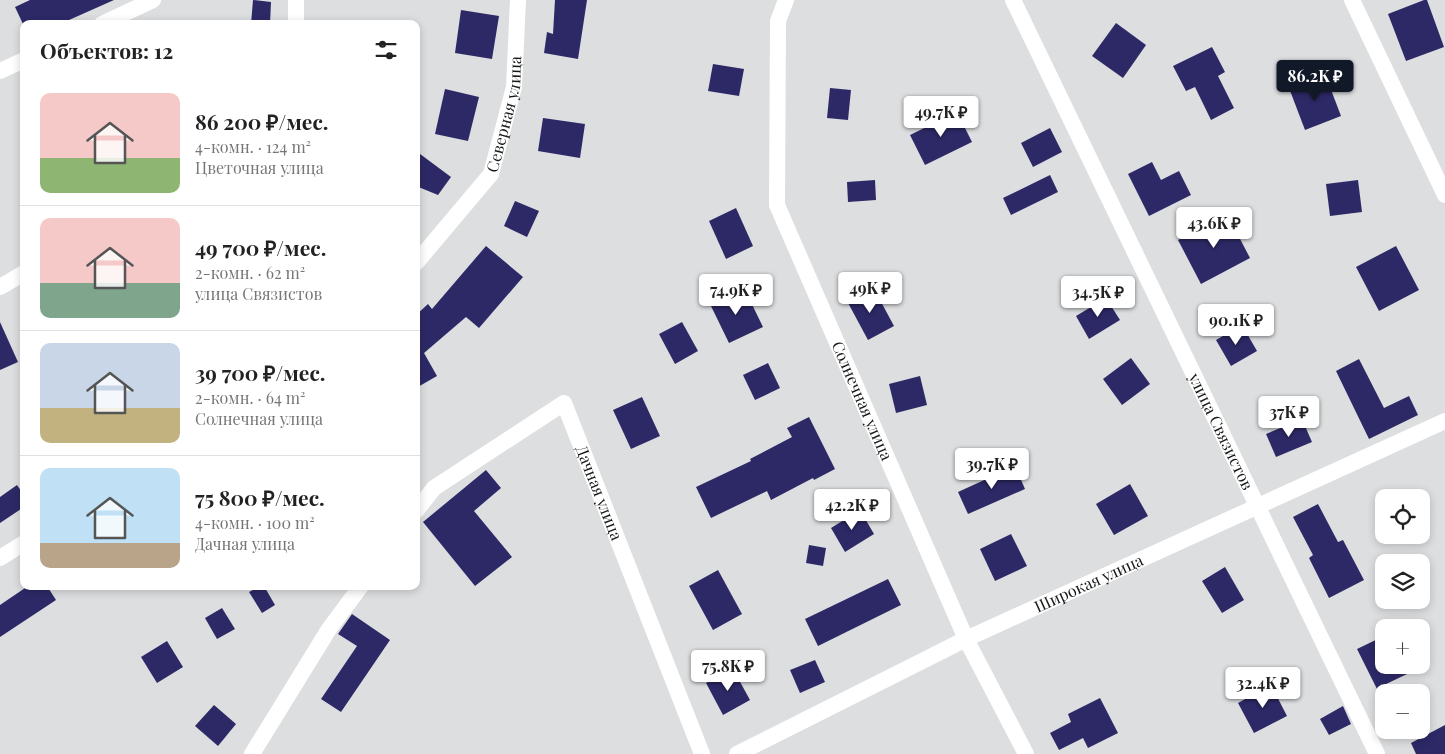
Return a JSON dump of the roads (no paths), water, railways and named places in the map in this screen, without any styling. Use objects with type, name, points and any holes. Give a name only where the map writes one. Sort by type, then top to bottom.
[{"type":"street","points":[[110,20],[153,0]]},
{"type":"street","points":[[296,0],[296,20]]},
{"type":"street","name":"Северная улица","points":[[420,258],[491,174],[514,87],[518,0]]},
{"type":"street","name":"Солнечная улица","points":[[786,0],[778,21],[776,205],[966,639],[1026,754]]},
{"type":"street","name":"улица Связистов","points":[[1013,0],[1377,754]]},
{"type":"street","points":[[1352,0],[1445,195]]},
{"type":"street","points":[[0,71],[20,62]]},
{"type":"street","points":[[0,288],[20,276]]},
{"type":"street","name":"Дачная улица","points":[[420,507],[434,488],[564,403],[702,754]]},
{"type":"street","name":"Широкая улица","points":[[737,754],[966,639],[1445,422]]},
{"type":"street","points":[[0,558],[20,545]]},
{"type":"street","points":[[252,754],[328,629],[358,590]]}]
